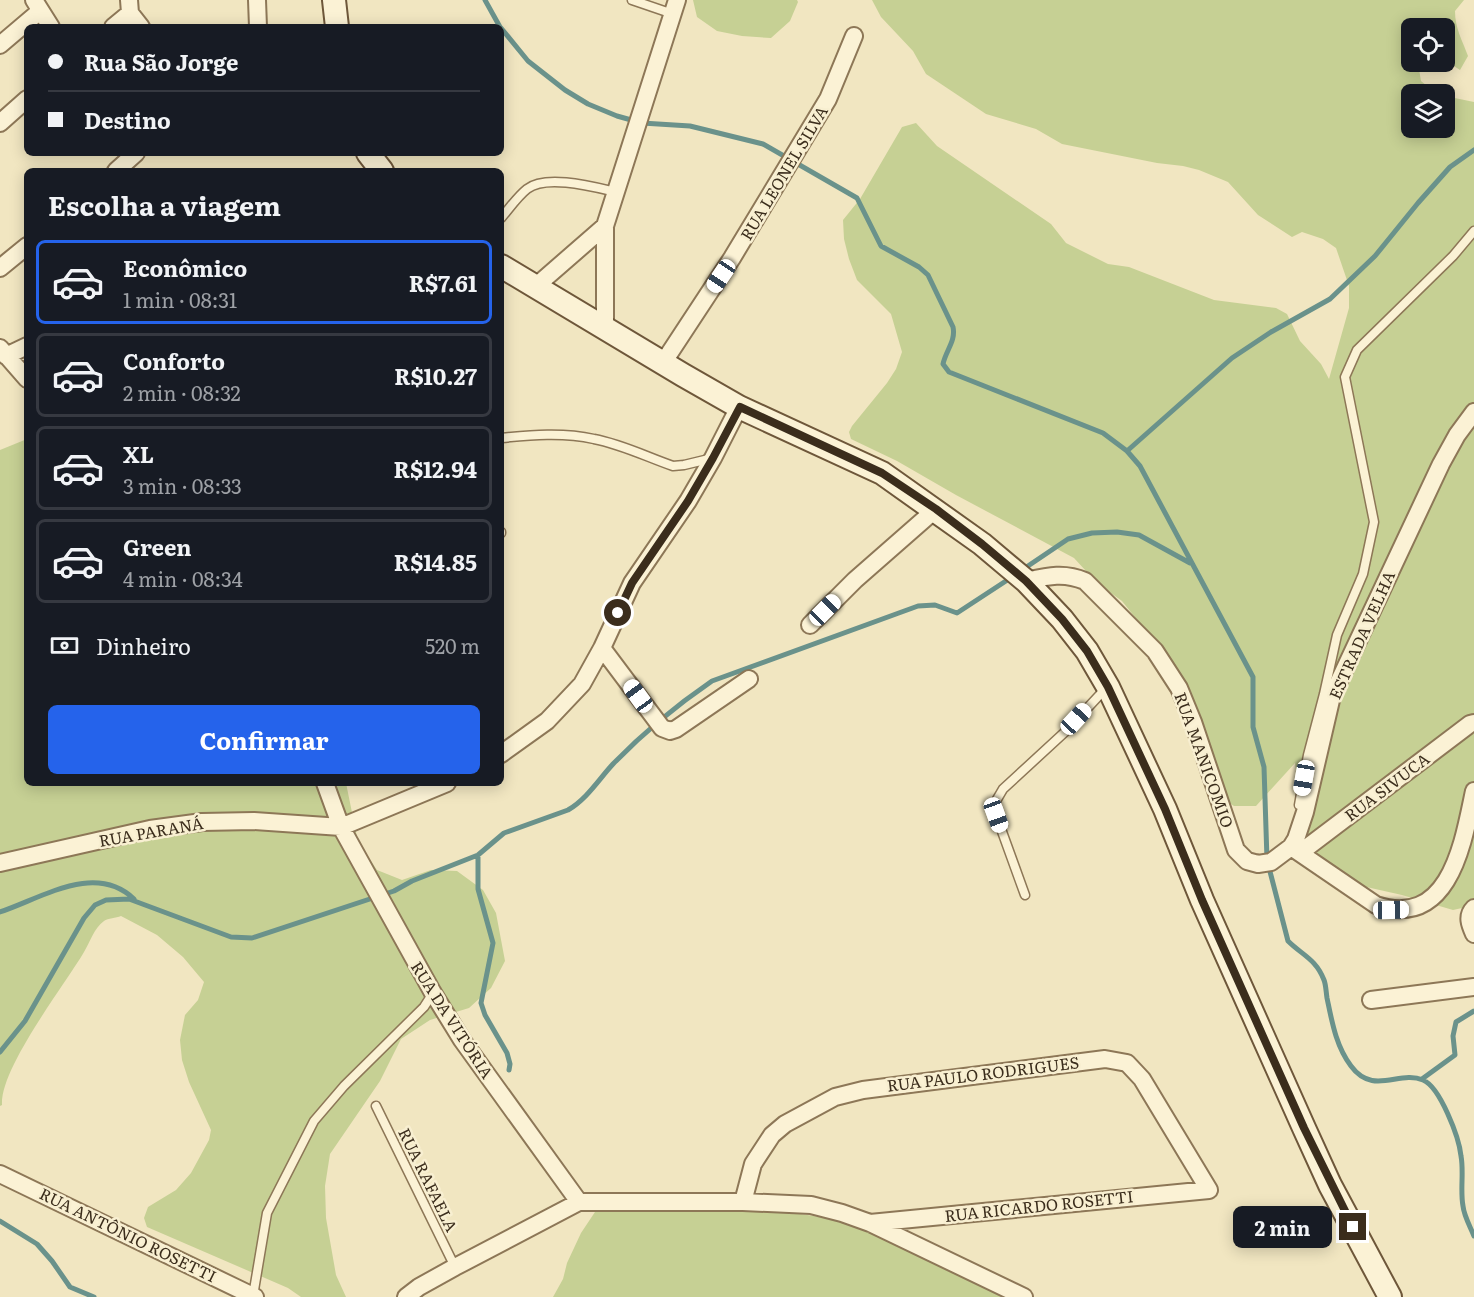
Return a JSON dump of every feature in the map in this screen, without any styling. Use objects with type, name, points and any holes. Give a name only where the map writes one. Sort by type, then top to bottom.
[{"type":"main road","points":[[334,0],[337,24]]},
{"type":"main road","points":[[370,156],[380,168]]},
{"type":"main road","points":[[504,268],[740,407],[882,473],[936,509],[982,544],[1026,581],[1062,619],[1087,651],[1108,687],[1165,809],[1202,900],[1330,1185],[1390,1297]]},
{"type":"street","points":[[257,0],[258,24]]},
{"type":"street","points":[[0,45],[37,5],[49,24]]},
{"type":"street","points":[[115,24],[130,6],[139,24]]},
{"type":"street","points":[[605,327],[605,226],[675,7]]},
{"type":"street","name":"RUA LEONEL SILVA","points":[[663,363],[732,258],[828,99],[854,36]]},
{"type":"street","points":[[0,123],[24,102]]},
{"type":"street","points":[[119,168],[133,156]]},
{"type":"street","points":[[535,287],[605,226]]},
{"type":"street","points":[[0,268],[24,248]]},
{"type":"street","points":[[24,347],[3,352],[24,376]]},
{"type":"street","points":[[504,752],[547,721],[582,684],[603,648],[632,583],[688,501],[740,407]]},
{"type":"street","name":"ESTRADA VELHA","points":[[1296,849],[1296,839],[1305,812],[1332,696],[1441,464],[1457,435],[1474,412]]},
{"type":"street","points":[[810,625],[855,580],[936,509]]},
{"type":"street","name":"RUA MANICOMIO","points":[[1026,581],[1055,574],[1072,576],[1085,581],[1155,651],[1179,688],[1193,722],[1236,850],[1247,861],[1258,864],[1271,862],[1296,849]]},
{"type":"street","points":[[603,648],[662,728],[670,731],[749,679]]},
{"type":"street","name":"RUA SIVUCA","points":[[1296,849],[1474,723]]},
{"type":"street","name":"RUA DA VITÓRIA","points":[[326,786],[341,827],[433,993],[462,1040],[579,1202]]},
{"type":"street","points":[[341,827],[440,786]]},
{"type":"street","points":[[1296,849],[1354,892],[1376,905],[1391,910],[1404,910],[1419,906],[1432,897],[1453,871],[1463,844],[1474,791]]},
{"type":"street","name":"RUA PARANÁ","points":[[0,863],[150,829],[202,822],[254,821],[341,827]]},
{"type":"street","points":[[1472,930],[1470,912],[1474,908]]},
{"type":"street","points":[[1371,1000],[1474,987]]},
{"type":"street","name":"RUA PAULO RODRIGUES","points":[[743,1202],[753,1164],[772,1135],[785,1124],[835,1097],[863,1090],[1105,1059],[1126,1063],[1142,1079],[1209,1190]]},
{"type":"street","name":"RUA ANTÔNIO ROSETTI","points":[[0,1174],[248,1295]]},
{"type":"street","name":"RUA RICARDO ROSETTI","points":[[870,1223],[1209,1190]]},
{"type":"street","points":[[406,1297],[454,1267],[579,1202],[743,1202],[811,1205],[842,1212],[870,1223],[1024,1297]]},
{"type":"lane","points":[[632,0],[675,7]]},
{"type":"lane","points":[[504,215],[529,188],[543,184],[557,182],[592,186],[616,192]]},
{"type":"lane","points":[[1296,849],[1308,755],[1337,635],[1363,574],[1374,522],[1345,377],[1356,350],[1453,256],[1474,231]]},
{"type":"lane","points":[[504,438],[569,435],[594,439],[673,466],[713,458]]},
{"type":"lane","points":[[1025,895],[996,815],[996,801],[1004,789],[1108,687]]},
{"type":"lane","points":[[248,1295],[267,1212],[314,1121],[344,1086],[424,1007],[433,993]]},
{"type":"lane","name":"RUA RAFAELA","points":[[376,1106],[454,1267]]},
{"type":"green space","points":[[693,0],[797,0],[798,2],[790,21],[771,38],[717,31],[697,17]]},
{"type":"green space","points":[[872,0],[1464,0],[1455,11],[1458,28],[1468,56],[1460,70],[1455,67],[1455,18],[1401,18],[1401,72],[1420,72],[1421,81],[1425,84],[1401,84],[1401,138],[1455,138],[1455,98],[1474,102],[1474,899],[1462,908],[1453,910],[1353,884],[1315,854],[1304,823],[1295,763],[1256,806],[1234,806],[1225,800],[1157,645],[1122,601],[1097,583],[1074,558],[897,461],[851,439],[849,432],[852,426],[887,383],[896,369],[902,352],[891,314],[857,280],[844,239],[843,220],[860,199],[902,127],[916,123],[937,146],[1051,224],[1066,243],[1108,264],[1129,267],[1214,300],[1276,308],[1287,314],[1300,341],[1321,364],[1329,379],[1349,308],[1349,286],[1336,248],[1323,239],[1302,232],[1292,237],[1258,215],[1228,182],[1199,170],[1062,144],[1036,129],[986,114],[926,74],[913,51],[881,17]]},
{"type":"green space","points":[[24,440],[24,786],[347,786],[358,842],[377,870],[402,880],[431,870],[457,871],[483,890],[496,913],[505,961],[491,988],[469,1008],[430,1020],[401,1039],[380,1081],[330,1154],[325,1186],[326,1218],[336,1275],[346,1297],[301,1297],[288,1288],[147,1227],[144,1218],[148,1207],[176,1190],[191,1173],[209,1140],[211,1130],[189,1082],[182,1060],[180,1040],[185,1015],[198,1000],[204,982],[183,957],[157,935],[121,916],[108,919],[101,924],[22,1049],[11,1070],[0,1106],[0,450]]},
{"type":"green space","points":[[620,1203],[769,1209],[839,1220],[872,1232],[1010,1297],[553,1297],[563,1279],[567,1263],[581,1233],[595,1212]]},
{"type":"waterway","points":[[485,0],[498,24]]},
{"type":"waterway","points":[[504,32],[528,61],[565,90],[588,104],[642,123],[690,126],[763,144],[857,198],[881,246],[919,267],[928,275],[953,327],[952,341],[943,364],[949,372],[1103,433],[1127,451],[1140,466],[1253,677],[1253,727],[1264,767],[1267,860],[1288,941],[1313,962],[1321,973],[1325,982],[1335,1034],[1346,1058],[1359,1075],[1377,1081],[1414,1078],[1423,1080],[1436,1092],[1453,1125],[1462,1162],[1464,1210],[1474,1236]]},
{"type":"waterway","points":[[1127,451],[1232,358],[1271,332],[1330,299],[1375,256],[1450,167],[1474,150]]},
{"type":"waterway","points":[[1022,570],[1068,539],[1092,533],[1117,532],[1139,535],[1190,563]]},
{"type":"waterway","points":[[0,1052],[25,1021],[84,918],[95,905],[106,900],[129,899],[231,937],[252,938],[394,891],[412,881],[478,855],[504,833],[568,810],[587,795],[613,764],[648,730],[712,681],[918,606],[935,605],[957,613],[1012,577]]},
{"type":"waterway","points":[[478,855],[478,889],[493,943],[481,1003],[485,1015],[507,1053],[509,1070]]},
{"type":"waterway","points":[[0,912],[68,886],[86,883],[103,883],[119,888],[134,899]]},
{"type":"waterway","points":[[1422,1079],[1455,1055],[1453,1036],[1456,1022],[1474,1011]]},
{"type":"waterway","points":[[0,1221],[37,1244],[70,1287],[94,1297]]},
{"type":"route","points":[[618,613],[632,583],[688,501],[740,407],[882,473],[936,509],[982,544],[1026,581],[1062,619],[1087,651],[1108,687],[1165,809],[1202,900],[1304,1128],[1330,1185],[1353,1227]]}]
